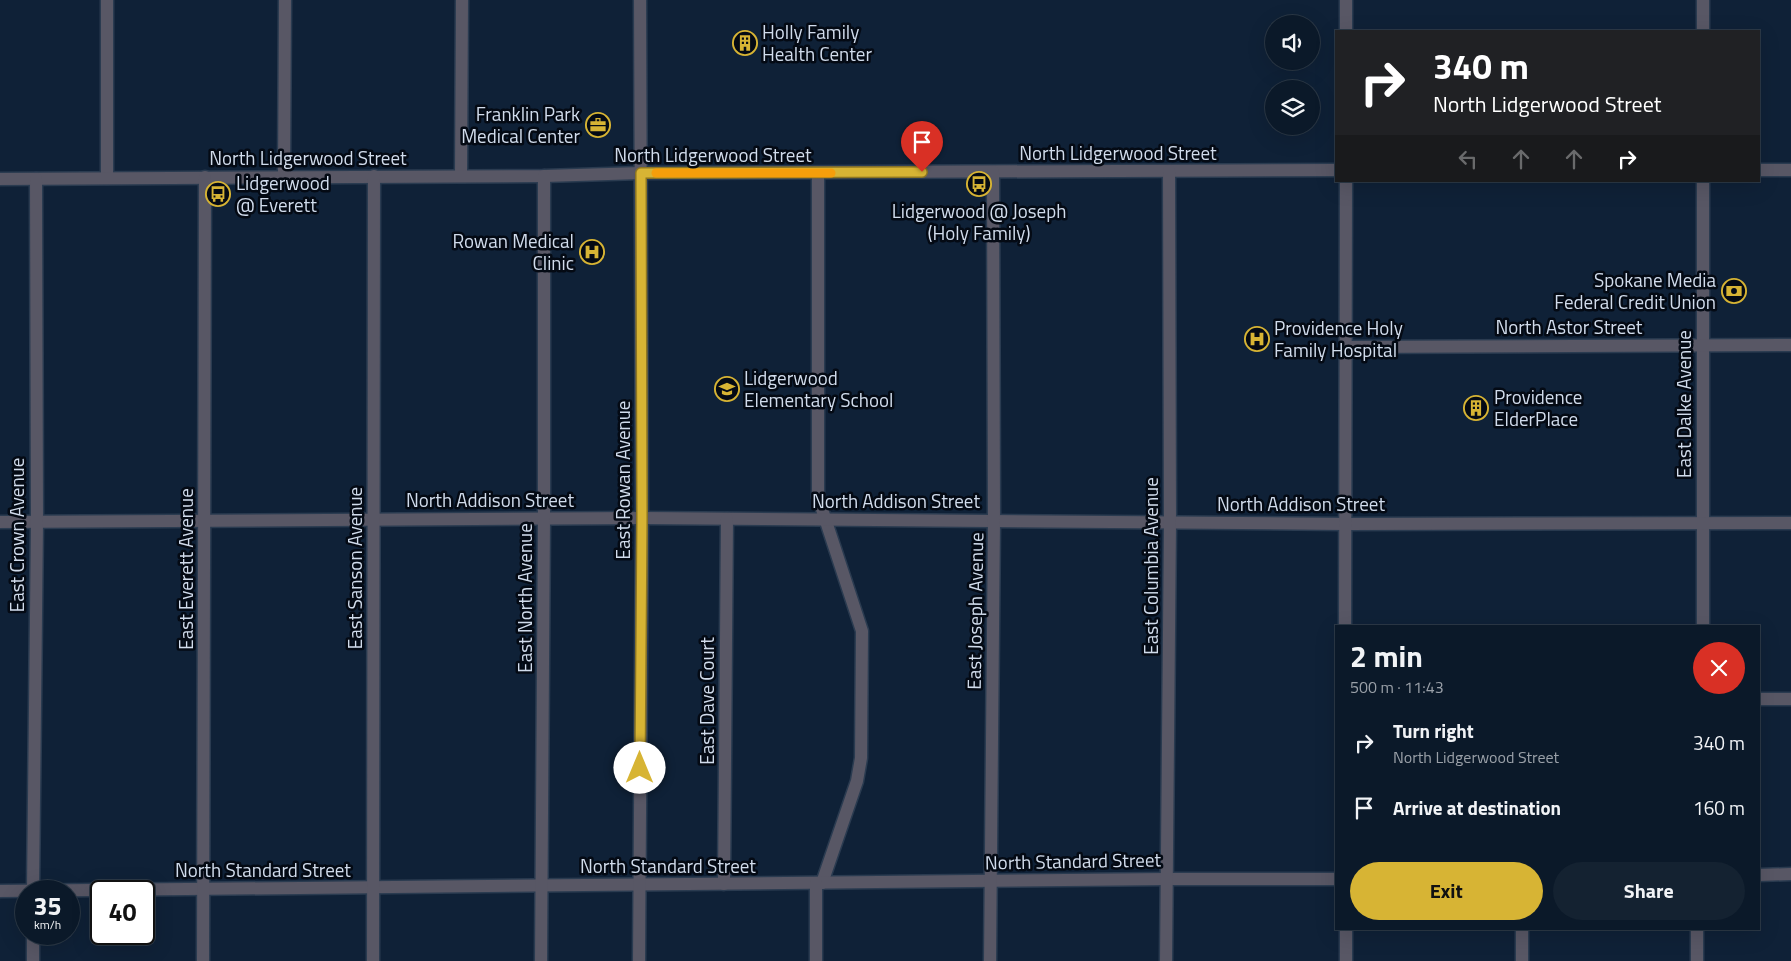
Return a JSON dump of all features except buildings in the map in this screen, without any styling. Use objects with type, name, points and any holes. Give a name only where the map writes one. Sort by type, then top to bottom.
[{"type":"street","points":[[107,0],[107,178]]},
{"type":"street","points":[[284,177],[285,0]]},
{"type":"street","points":[[461,175],[462,0]]},
{"type":"street","name":"East Rowan Avenue","points":[[639,961],[642,518],[640,0]]},
{"type":"street","points":[[1346,0],[1346,30]]},
{"type":"street","points":[[1703,0],[1703,30]]},
{"type":"street","name":"North Lidgerwood Street","points":[[0,179],[544,176],[641,173],[1335,170]]},
{"type":"street","points":[[1760,170],[1791,170]]},
{"type":"street","name":"East Columbia Avenue","points":[[1166,961],[1170,522],[1169,171]]},
{"type":"street","name":"East Joseph Avenue","points":[[990,961],[994,520],[993,172]]},
{"type":"street","points":[[816,961],[819,883],[857,781],[861,758],[862,631],[818,497],[818,173]]},
{"type":"street","name":"East Sanson Avenue","points":[[372,961],[374,176]]},
{"type":"street","name":"East North Avenue","points":[[541,961],[544,176]]},
{"type":"street","name":"East Everett Avenue","points":[[203,961],[205,177]]},
{"type":"street","name":"East Crown Avenue","points":[[33,880],[37,522],[36,179]]},
{"type":"street","points":[[1345,625],[1346,182]]},
{"type":"street","name":"East Dalke Avenue","points":[[1703,182],[1703,625]]},
{"type":"street","name":"North Astor Street","points":[[1346,347],[1791,345]]},
{"type":"street","name":"North Addison Street","points":[[0,522],[642,518],[1346,524],[1791,523]]},
{"type":"street","name":"East Dave Court","points":[[724,884],[727,519]]},
{"type":"street","points":[[1760,699],[1791,699]]},
{"type":"street","points":[[1760,875],[1791,874]]},
{"type":"street","name":"North Standard Street","points":[[80,890],[1166,879],[1335,879]]},
{"type":"street","name":"North Standard Street","points":[[0,890],[15,890]]},
{"type":"street","points":[[1346,930],[1346,961]]},
{"type":"street","points":[[1522,930],[1522,961]]},
{"type":"street","points":[[1697,930],[1697,961]]},
{"type":"street","points":[[33,945],[33,961]]},
{"type":"slow traffic","points":[[656,173],[831,173]]},
{"type":"place","name":"Holly Family Health Center","points":[[745,43]]},
{"type":"place","name":"Franklin Park Medical Center","points":[[598,125]]},
{"type":"place","name":"Lidgerwood @ Joseph (Holy Family)","points":[[979,184]]},
{"type":"place","name":"Lidgerwood @ Everett","points":[[218,194]]},
{"type":"place","name":"Rowan Medical Clinic","points":[[592,252]]},
{"type":"place","name":"Spokane Media Federal Credit Union","points":[[1734,291]]},
{"type":"place","name":"Providence Holy Family Hospital","points":[[1257,339]]},
{"type":"place","name":"Lidgerwood Elementary School","points":[[727,389]]},
{"type":"place","name":"Providence ElderPlace","points":[[1476,408]]},
{"type":"route","points":[[640,768],[642,518],[641,173],[922,172]]}]
